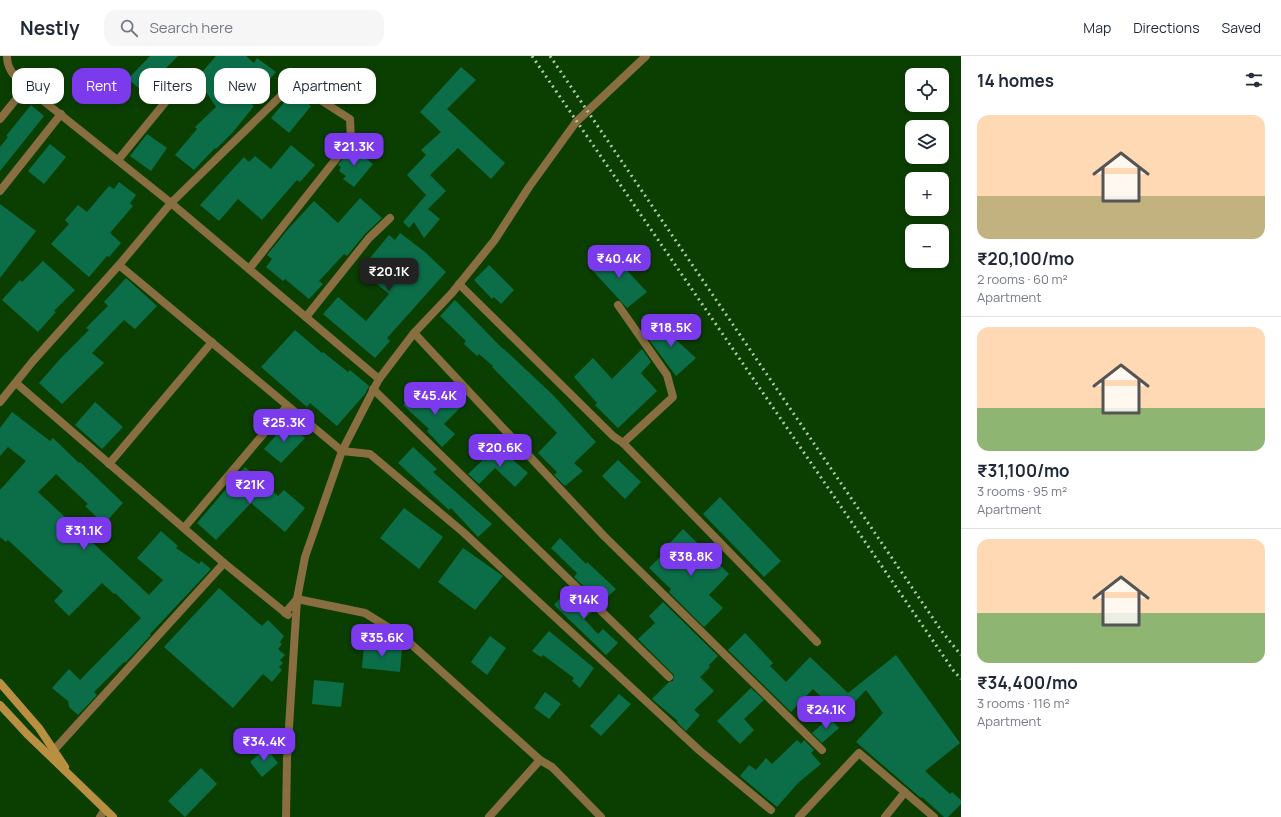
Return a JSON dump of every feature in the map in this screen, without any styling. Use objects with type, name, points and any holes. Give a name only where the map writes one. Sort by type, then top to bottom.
[{"type":"main road","points":[[0,683],[39,728],[75,781]]},
{"type":"main road","points":[[0,705],[27,734],[113,817]]},
{"type":"street","points":[[7,56],[7,65],[12,73]]},
{"type":"street","points":[[286,817],[287,759],[297,599],[305,557],[342,451],[378,379],[414,333],[459,284],[494,242],[529,187],[576,122],[646,56]]},
{"type":"street","points":[[0,402],[33,361],[119,265],[171,203],[294,83],[350,119],[352,140],[249,269]]},
{"type":"street","points":[[0,119],[12,104]]},
{"type":"street","points":[[48,104],[171,203],[378,379]]},
{"type":"street","points":[[118,160],[164,104]]},
{"type":"street","points":[[0,191],[61,114]]},
{"type":"street","points":[[306,318],[369,238],[390,218]]},
{"type":"street","points":[[119,265],[342,451],[370,454],[463,532],[700,751],[771,810]]},
{"type":"street","points":[[459,284],[613,436],[623,443],[817,642]]},
{"type":"street","points":[[618,305],[667,375],[673,397],[623,443]]},
{"type":"street","points":[[414,333],[604,536],[822,750]]},
{"type":"street","points":[[110,464],[212,342]]},
{"type":"street","points":[[16,383],[224,563],[295,621]]},
{"type":"street","points":[[373,389],[669,677]]},
{"type":"street","points":[[184,528],[287,406]]},
{"type":"street","points":[[54,750],[224,563]]},
{"type":"street","points":[[285,612],[297,599]]},
{"type":"street","points":[[297,599],[365,613],[402,636],[540,760],[552,767],[601,817]]},
{"type":"street","points":[[802,816],[859,753],[934,817]]},
{"type":"street","points":[[489,817],[540,760]]},
{"type":"street","points":[[885,817],[905,792]]},
{"type":"street","points":[[100,817],[105,809]]},
{"type":"building","points":[[150,56],[178,56],[166,68],[139,68],[139,88],[131,82],[131,76]]},
{"type":"building","points":[[216,56],[246,56],[254,63],[257,58],[276,72],[270,79],[270,68],[214,68],[214,104],[206,92],[206,68]]},
{"type":"building","points":[[461,67],[476,80],[447,109],[505,163],[491,179],[458,148],[430,175],[446,191],[428,209],[440,219],[424,238],[414,222],[409,228],[403,222],[426,195],[407,175],[426,155],[421,150],[441,132],[420,112]]},
{"type":"building","points":[[214,104],[252,104],[254,106],[233,132],[194,170],[175,155],[197,129],[195,127],[216,107]]},
{"type":"building","points":[[283,104],[308,104],[311,106],[289,133],[271,118]]},
{"type":"building","points":[[31,105],[44,116],[0,171],[0,147],[8,137],[6,136]]},
{"type":"building","points":[[147,134],[167,148],[151,171],[130,156]]},
{"type":"building","points":[[50,144],[66,157],[44,184],[28,171]]},
{"type":"building","points":[[291,145],[315,165],[300,182],[297,180],[262,220],[238,199],[219,221],[200,205],[244,157],[249,162],[255,156],[271,169]]},
{"type":"building","points":[[352,147],[373,164],[354,187],[343,179],[346,176],[339,171],[341,167],[338,165]]},
{"type":"building","points":[[119,182],[136,195],[130,203],[133,206],[110,233],[121,243],[109,257],[107,256],[89,277],[51,244],[69,224],[65,220],[78,205],[87,212],[109,186],[114,189]]},
{"type":"building","points":[[360,198],[382,218],[365,234],[347,256],[344,254],[319,281],[323,284],[309,299],[285,279],[283,281],[266,267],[272,259],[267,255],[314,201],[338,223]]},
{"type":"building","points":[[0,204],[36,231],[0,278]]},
{"type":"building","points":[[400,233],[425,252],[446,272],[387,338],[390,341],[375,358],[323,314],[338,297],[366,321],[389,294],[360,270],[389,235],[395,240]]},
{"type":"building","points":[[616,248],[625,258],[620,263],[647,292],[627,308],[593,271]]},
{"type":"building","points":[[43,261],[75,290],[54,311],[56,312],[38,332],[2,300],[20,280],[22,282]]},
{"type":"building","points":[[489,265],[514,290],[501,304],[494,297],[492,299],[474,280]]},
{"type":"building","points":[[126,278],[157,306],[135,329],[124,320],[92,353],[104,363],[62,404],[39,383],[89,330],[86,328],[108,306],[104,302]]},
{"type":"building","points":[[455,300],[503,349],[553,395],[596,442],[574,463],[583,471],[565,486],[554,475],[557,472],[538,453],[557,433],[492,367],[493,366],[479,354],[477,356],[464,344],[466,341],[440,316]]},
{"type":"building","points":[[665,320],[680,336],[675,339],[696,358],[676,376],[647,337]]},
{"type":"building","points":[[295,330],[322,353],[323,352],[348,372],[350,370],[369,386],[365,394],[337,426],[310,403],[307,407],[261,367]]},
{"type":"building","points":[[642,349],[651,362],[641,373],[657,391],[618,428],[595,405],[597,403],[574,377],[593,358],[612,379]]},
{"type":"building","points":[[416,392],[432,409],[449,393],[462,406],[444,424],[455,434],[442,447],[427,431],[429,429],[403,405]]},
{"type":"building","points":[[95,402],[123,427],[102,449],[75,425]]},
{"type":"building","points":[[12,412],[50,441],[53,438],[123,503],[104,524],[85,506],[88,504],[56,474],[38,492],[149,595],[163,580],[137,558],[161,531],[178,546],[176,548],[199,564],[201,561],[211,569],[125,663],[124,662],[94,692],[97,695],[78,715],[69,707],[68,701],[52,688],[69,669],[80,680],[141,618],[115,593],[114,594],[102,583],[69,616],[54,601],[63,591],[8,540],[6,542],[0,537],[0,490],[26,461],[8,447],[0,456],[0,428]]},
{"type":"building","points":[[287,423],[305,438],[281,463],[264,449]]},
{"type":"building","points":[[503,445],[514,458],[513,460],[528,473],[515,487],[495,468],[479,484],[468,474],[484,459],[486,461]]},
{"type":"building","points":[[413,447],[437,469],[433,472],[492,524],[478,537],[451,508],[449,510],[398,463]]},
{"type":"building","points":[[618,460],[641,482],[625,499],[602,476]]},
{"type":"building","points":[[245,467],[278,496],[284,490],[305,508],[285,532],[251,503],[216,540],[197,523]]},
{"type":"building","points":[[720,497],[781,561],[764,577],[703,514]]},
{"type":"building","points":[[404,508],[443,537],[419,569],[380,538]]},
{"type":"building","points":[[683,529],[729,574],[709,595],[723,608],[704,627],[669,592],[671,589],[649,568],[671,546],[669,544]]},
{"type":"building","points":[[560,538],[586,564],[587,562],[616,589],[601,603],[574,577],[577,573],[551,548]]},
{"type":"building","points":[[463,548],[503,576],[475,610],[438,582]]},
{"type":"building","points":[[219,588],[262,626],[268,620],[284,636],[280,642],[282,644],[278,649],[285,655],[280,660],[283,663],[279,667],[282,670],[272,682],[263,674],[233,708],[164,647]]},
{"type":"building","points":[[570,588],[593,611],[584,619],[598,634],[603,629],[618,643],[606,655],[554,605]]},
{"type":"building","points":[[663,602],[718,656],[700,677],[714,691],[694,710],[700,715],[686,731],[677,722],[678,721],[652,699],[669,682],[673,681],[674,675],[638,639],[655,623],[649,616]]},
{"type":"building","points":[[549,631],[594,668],[580,688],[572,681],[574,678],[543,655],[541,657],[532,651]]},
{"type":"building","points":[[745,633],[773,663],[770,666],[786,682],[810,657],[848,693],[896,655],[960,743],[925,771],[950,794],[952,792],[961,800],[961,804],[948,817],[944,817],[856,742],[883,713],[866,690],[841,716],[813,689],[791,712],[728,650]]},
{"type":"building","points":[[490,636],[506,648],[487,675],[471,662]]},
{"type":"building","points":[[364,645],[402,648],[400,672],[362,668]]},
{"type":"building","points":[[314,680],[344,683],[341,707],[312,704]]},
{"type":"building","points":[[751,688],[764,700],[744,719],[754,730],[740,744],[717,721]]},
{"type":"building","points":[[545,692],[561,704],[549,719],[534,708]]},
{"type":"building","points":[[619,694],[631,704],[601,736],[590,726]]},
{"type":"building","points":[[829,718],[839,728],[822,743],[812,733]]},
{"type":"building","points":[[797,740],[801,744],[804,740],[814,750],[811,753],[821,764],[798,783],[777,807],[740,776],[749,765],[756,770],[766,758],[772,764]]},
{"type":"building","points":[[266,748],[278,763],[262,777],[250,762]]},
{"type":"building","points":[[201,768],[217,784],[185,817],[168,801]]},
{"type":"railway","points":[[532,56],[953,670],[961,679]]},
{"type":"railway","points":[[550,56],[943,633],[961,655]]}]
